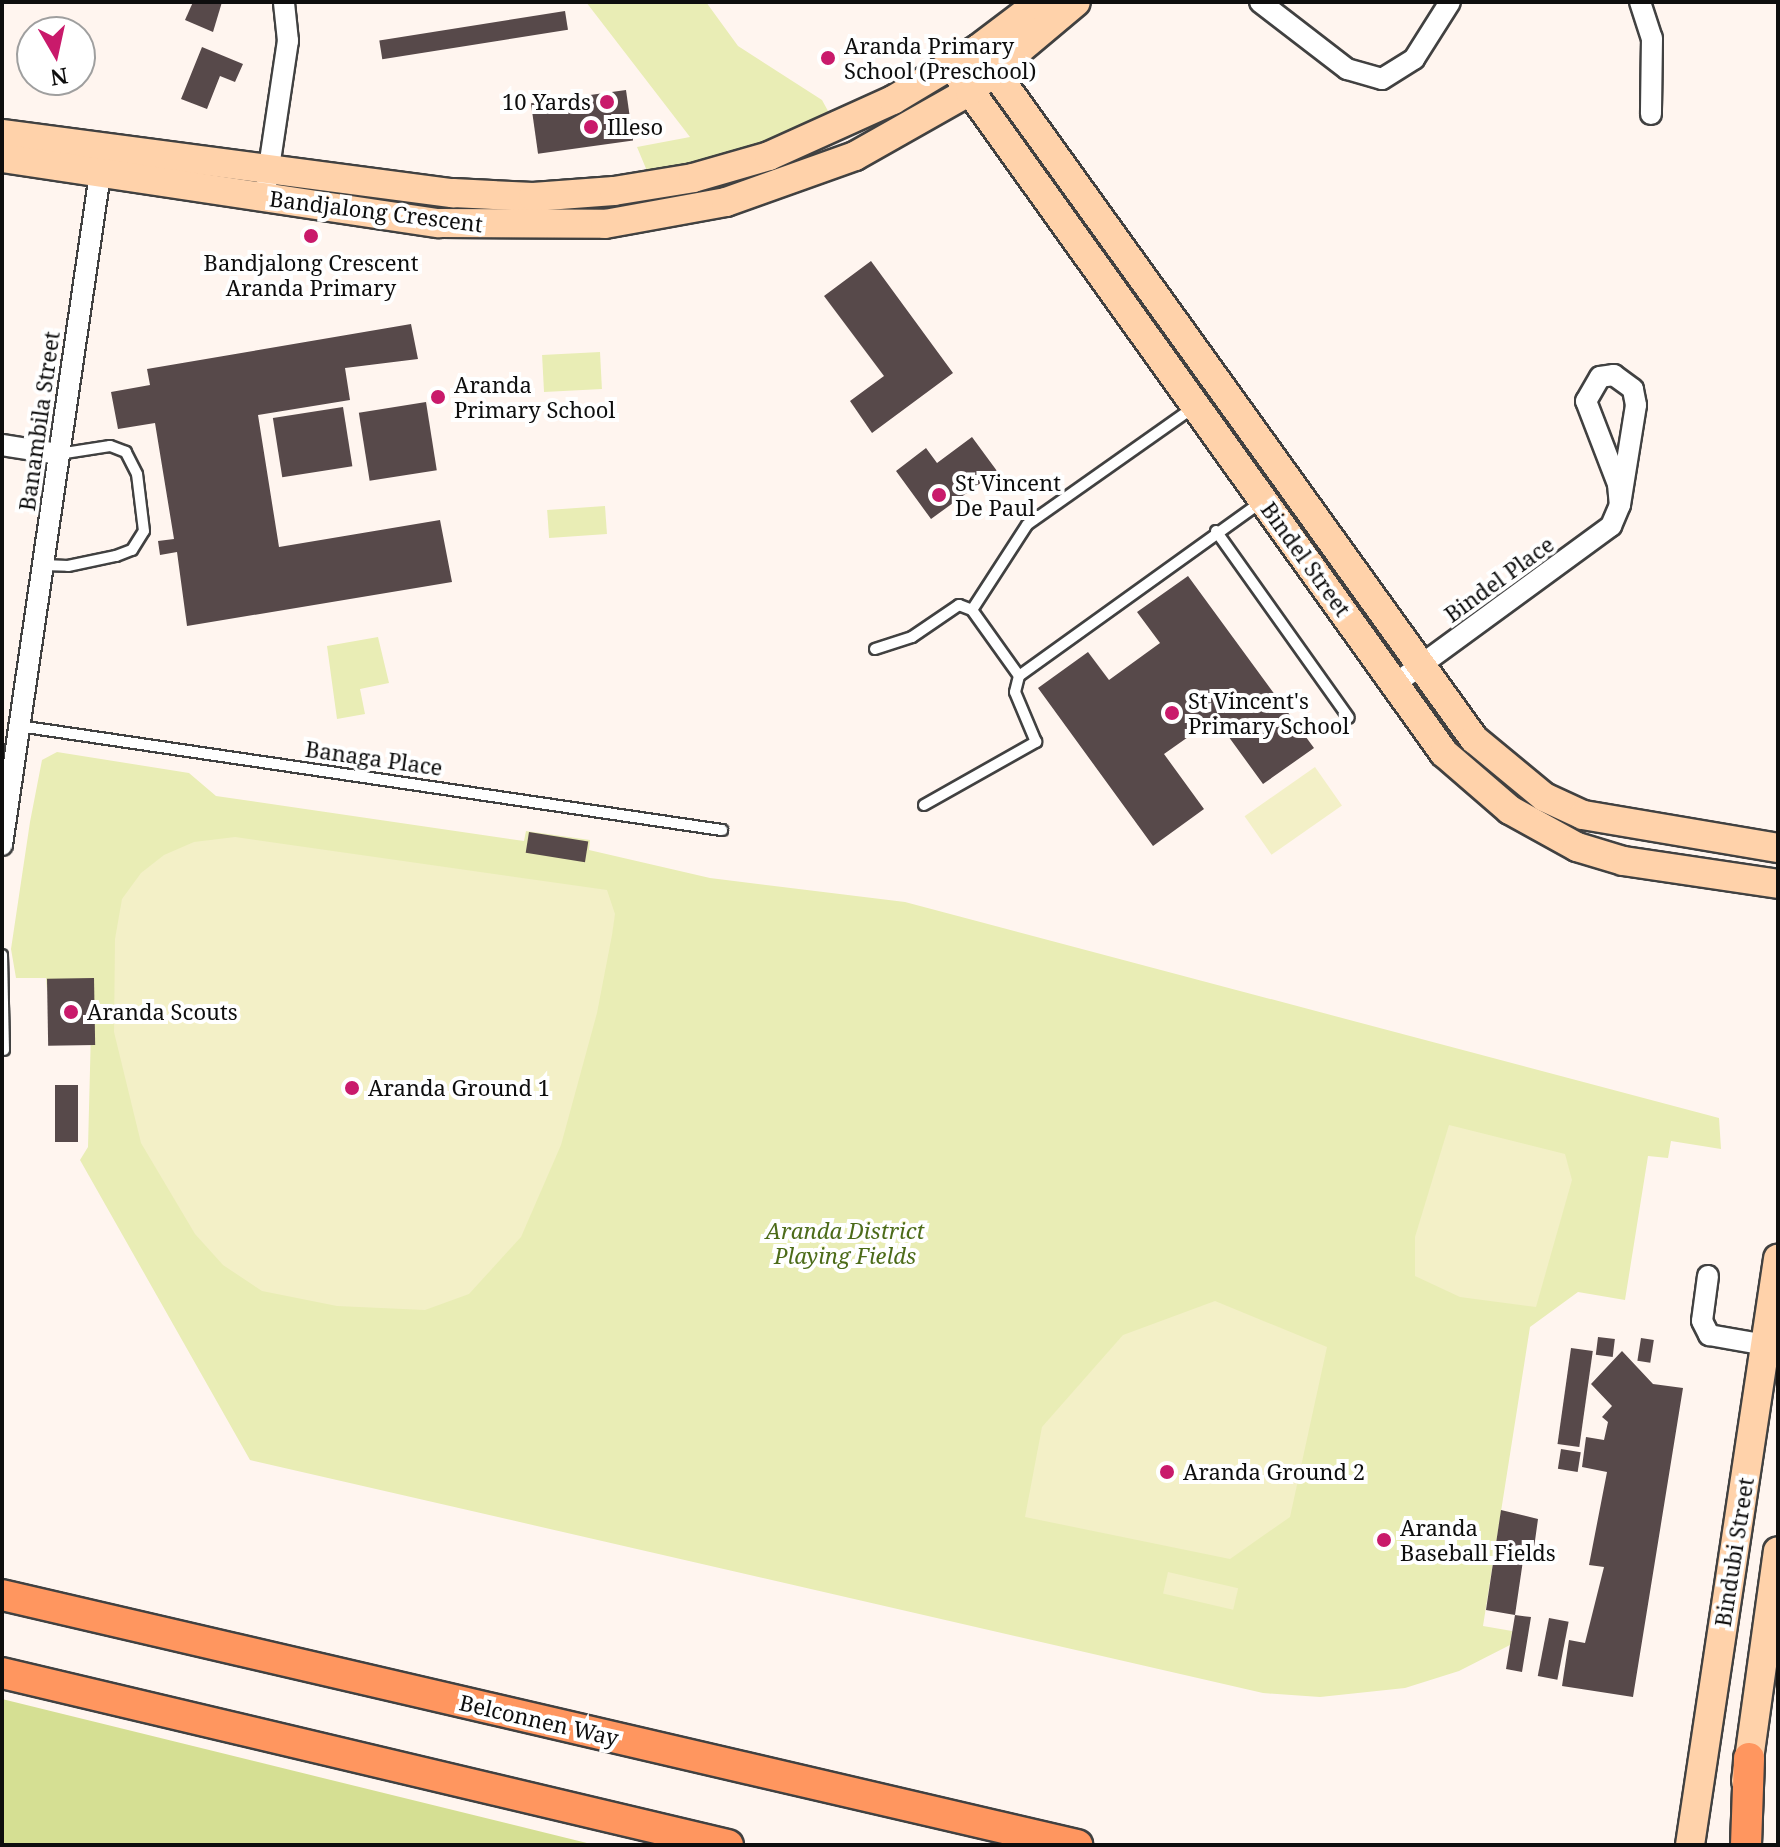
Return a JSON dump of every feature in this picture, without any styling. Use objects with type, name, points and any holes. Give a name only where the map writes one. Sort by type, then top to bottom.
[{"type":"main road","name":"Belconnen Way","points":[[2,1595],[1077,1845]]},
{"type":"main road","points":[[2,1673],[728,1845]]},
{"type":"main road","points":[[1746,1845],[1749,1758]]},
{"type":"street","points":[[265,197],[288,41],[284,2]]},
{"type":"street","name":"Bandjalong Crescent","points":[[2,158],[269,169],[453,193],[533,197],[614,191],[718,172],[769,156],[893,100],[978,49],[1040,2]]},
{"type":"street","name":"Bandjalong Crescent","points":[[2,134],[265,197],[439,223],[562,228],[726,202],[855,156],[970,91],[1076,2]]},
{"type":"street","points":[[1260,2],[1347,69],[1382,79],[1414,59],[1450,2]]},
{"type":"street","points":[[1640,2],[1652,38],[1651,114]]},
{"type":"street","name":"Bindel Street","points":[[978,49],[1474,739],[1536,791],[1593,817],[1778,848]]},
{"type":"street","name":"Bindel Street","points":[[952,66],[1444,753],[1521,817],[1577,847],[1623,861],[1774,886]]},
{"type":"street","name":"Banambila Street","points":[[2,845],[102,160]]},
{"type":"street","points":[[1103,276],[1126,256]]},
{"type":"street","name":"Bindel Place","points":[[1395,684],[1611,526],[1620,505],[1636,405],[1633,389],[1614,375],[1600,377],[1590,387],[1586,412],[1618,484],[1620,505]]},
{"type":"street","points":[[2,445],[59,454]]},
{"type":"street","points":[[1263,500],[1289,483]]},
{"type":"street","points":[[1521,817],[1536,791]]},
{"type":"street","name":"Bindubi Street","points":[[1690,1845],[1772,1346],[1778,1259]]},
{"type":"street","points":[[1708,1276],[1702,1321],[1709,1335],[1772,1346]]},
{"type":"street","name":"Bindubi Street","points":[[1736,1845],[1778,1551]]},
{"type":"lane","points":[[972,610],[1027,525],[1195,405]]},
{"type":"lane","points":[[43,565],[68,566],[116,556],[132,550],[144,531],[137,474],[126,452],[110,446],[59,454]]},
{"type":"lane","points":[[1019,676],[1263,500]]},
{"type":"lane","points":[[1216,531],[1349,718]]},
{"type":"lane","points":[[875,649],[912,637],[959,605],[972,610],[1019,676],[1018,706],[1036,742],[924,805]]},
{"type":"lane","name":"Banaga Place","points":[[19,726],[722,830]]},
{"type":"lane","points":[[2,955],[4,1050]]},
{"type":"green space","points":[[586,2],[706,2],[738,46],[822,100],[834,122],[706,160],[647,171],[637,147],[690,137]]},
{"type":"green space","points":[[600,352],[602,389],[544,392],[542,355]]},
{"type":"green space","points":[[605,506],[607,534],[549,538],[547,510]]},
{"type":"green space","points":[[378,637],[389,683],[360,689],[365,714],[337,719],[327,646]]},
{"type":"green space","name":"Aranda District Playing Fields","points":[[57,752],[189,773],[216,796],[524,841],[526,831],[590,840],[589,850],[710,878],[905,902],[1719,1118],[1721,1149],[1671,1141],[1668,1158],[1648,1156],[1625,1300],[1578,1292],[1530,1327],[1483,1626],[1512,1631],[1510,1645],[1459,1671],[1405,1688],[1320,1697],[1263,1693],[250,1460],[80,1160],[88,1147],[92,991],[47,990],[46,978],[16,978],[11,949],[30,822],[42,760]]},
{"type":"green space","points":[[2,1699],[595,1845],[2,1845]]},
{"type":"shaded area","points":[[1315,767],[1342,806],[1272,855],[1245,816]]},
{"type":"shaded area","name":"Aranda Ground 1","points":[[235,837],[607,890],[615,914],[612,935],[597,1013],[561,1145],[521,1237],[469,1294],[425,1310],[337,1306],[262,1291],[223,1265],[195,1234],[141,1143],[114,1032],[115,939],[122,899],[141,873],[164,855],[194,842]]},
{"type":"shaded area","points":[[1449,1125],[1565,1154],[1572,1180],[1536,1307],[1460,1297],[1415,1276],[1415,1237]]},
{"type":"shaded area","name":"Aranda Ground 2","points":[[1215,1301],[1327,1347],[1290,1517],[1230,1559],[1025,1517],[1042,1427],[1123,1335]]},
{"type":"shaded area","points":[[1168,1572],[1238,1588],[1233,1610],[1163,1593]]},
{"type":"building","points":[[193,2],[222,2],[213,32],[185,20]]},
{"type":"building","points":[[565,11],[568,30],[382,59],[379,40]]},
{"type":"building","points":[[202,47],[243,64],[235,82],[220,76],[207,109],[181,99]]},
{"type":"building","points":[[626,90],[633,141],[538,154],[531,103]]},
{"type":"building","points":[[871,261],[953,373],[872,433],[850,401],[884,376],[824,296]]},
{"type":"building","points":[[411,324],[418,359],[345,368],[350,400],[258,415],[279,547],[440,520],[452,582],[187,626],[177,552],[160,555],[158,541],[174,539],[155,423],[118,429],[111,392],[150,385],[147,369]]},
{"type":"building","points":[[426,402],[437,470],[370,481],[359,413]]},
{"type":"building","points":[[343,407],[352,466],[282,477],[273,418]]},
{"type":"building","name":"St Vincent De Paul","points":[[972,437],[997,471],[931,519],[896,471],[926,448],[937,463]]},
{"type":"building","name":"St Vincent's Primary School","points":[[1188,576],[1314,748],[1263,784],[1215,718],[1164,754],[1204,809],[1153,846],[1038,688],[1088,652],[1109,680],[1160,643],[1137,612]]},
{"type":"building","points":[[529,832],[588,841],[585,862],[526,853]]},
{"type":"building","name":"Aranda Scouts","points":[[94,978],[95,1045],[48,1046],[47,979]]},
{"type":"building","points":[[55,1085],[78,1085],[78,1142],[55,1142]]},
{"type":"building","points":[[1598,1337],[1615,1339],[1613,1357],[1596,1355]]},
{"type":"building","points":[[1641,1338],[1654,1340],[1650,1363],[1637,1361]]},
{"type":"building","points":[[1571,1348],[1593,1351],[1579,1447],[1558,1444]]},
{"type":"building","points":[[1622,1351],[1653,1384],[1683,1388],[1633,1697],[1562,1686],[1569,1640],[1585,1643],[1604,1567],[1589,1565],[1607,1472],[1582,1467],[1586,1437],[1604,1440],[1608,1422],[1602,1417],[1612,1406],[1591,1384]]},
{"type":"building","points":[[1561,1449],[1581,1452],[1578,1472],[1558,1469]]},
{"type":"building","points":[[1501,1510],[1538,1519],[1534,1548],[1525,1547],[1515,1615],[1486,1610]]},
{"type":"building","points":[[1515,1615],[1531,1617],[1522,1672],[1506,1669]]},
{"type":"building","points":[[1549,1618],[1569,1622],[1557,1680],[1538,1676]]},
{"type":"place","name":"Aranda Primary School (Preschool)","points":[[828,58]]},
{"type":"place","name":"10 Yards","points":[[607,102]]},
{"type":"place","name":"Illeso","points":[[591,127]]},
{"type":"place","name":"Bandjalong Crescent Aranda Primary","points":[[311,236]]},
{"type":"place","name":"Aranda Primary School","points":[[438,397]]},
{"type":"place","name":"St Vincent De Paul","points":[[939,495]]},
{"type":"place","name":"St Vincent's Primary School","points":[[1172,713]]},
{"type":"place","name":"Aranda Scouts","points":[[71,1012]]},
{"type":"place","name":"Aranda Ground 1","points":[[352,1088]]},
{"type":"place","name":"Aranda Ground 2","points":[[1167,1472]]},
{"type":"place","name":"Aranda Baseball Fields","points":[[1384,1540]]}]
